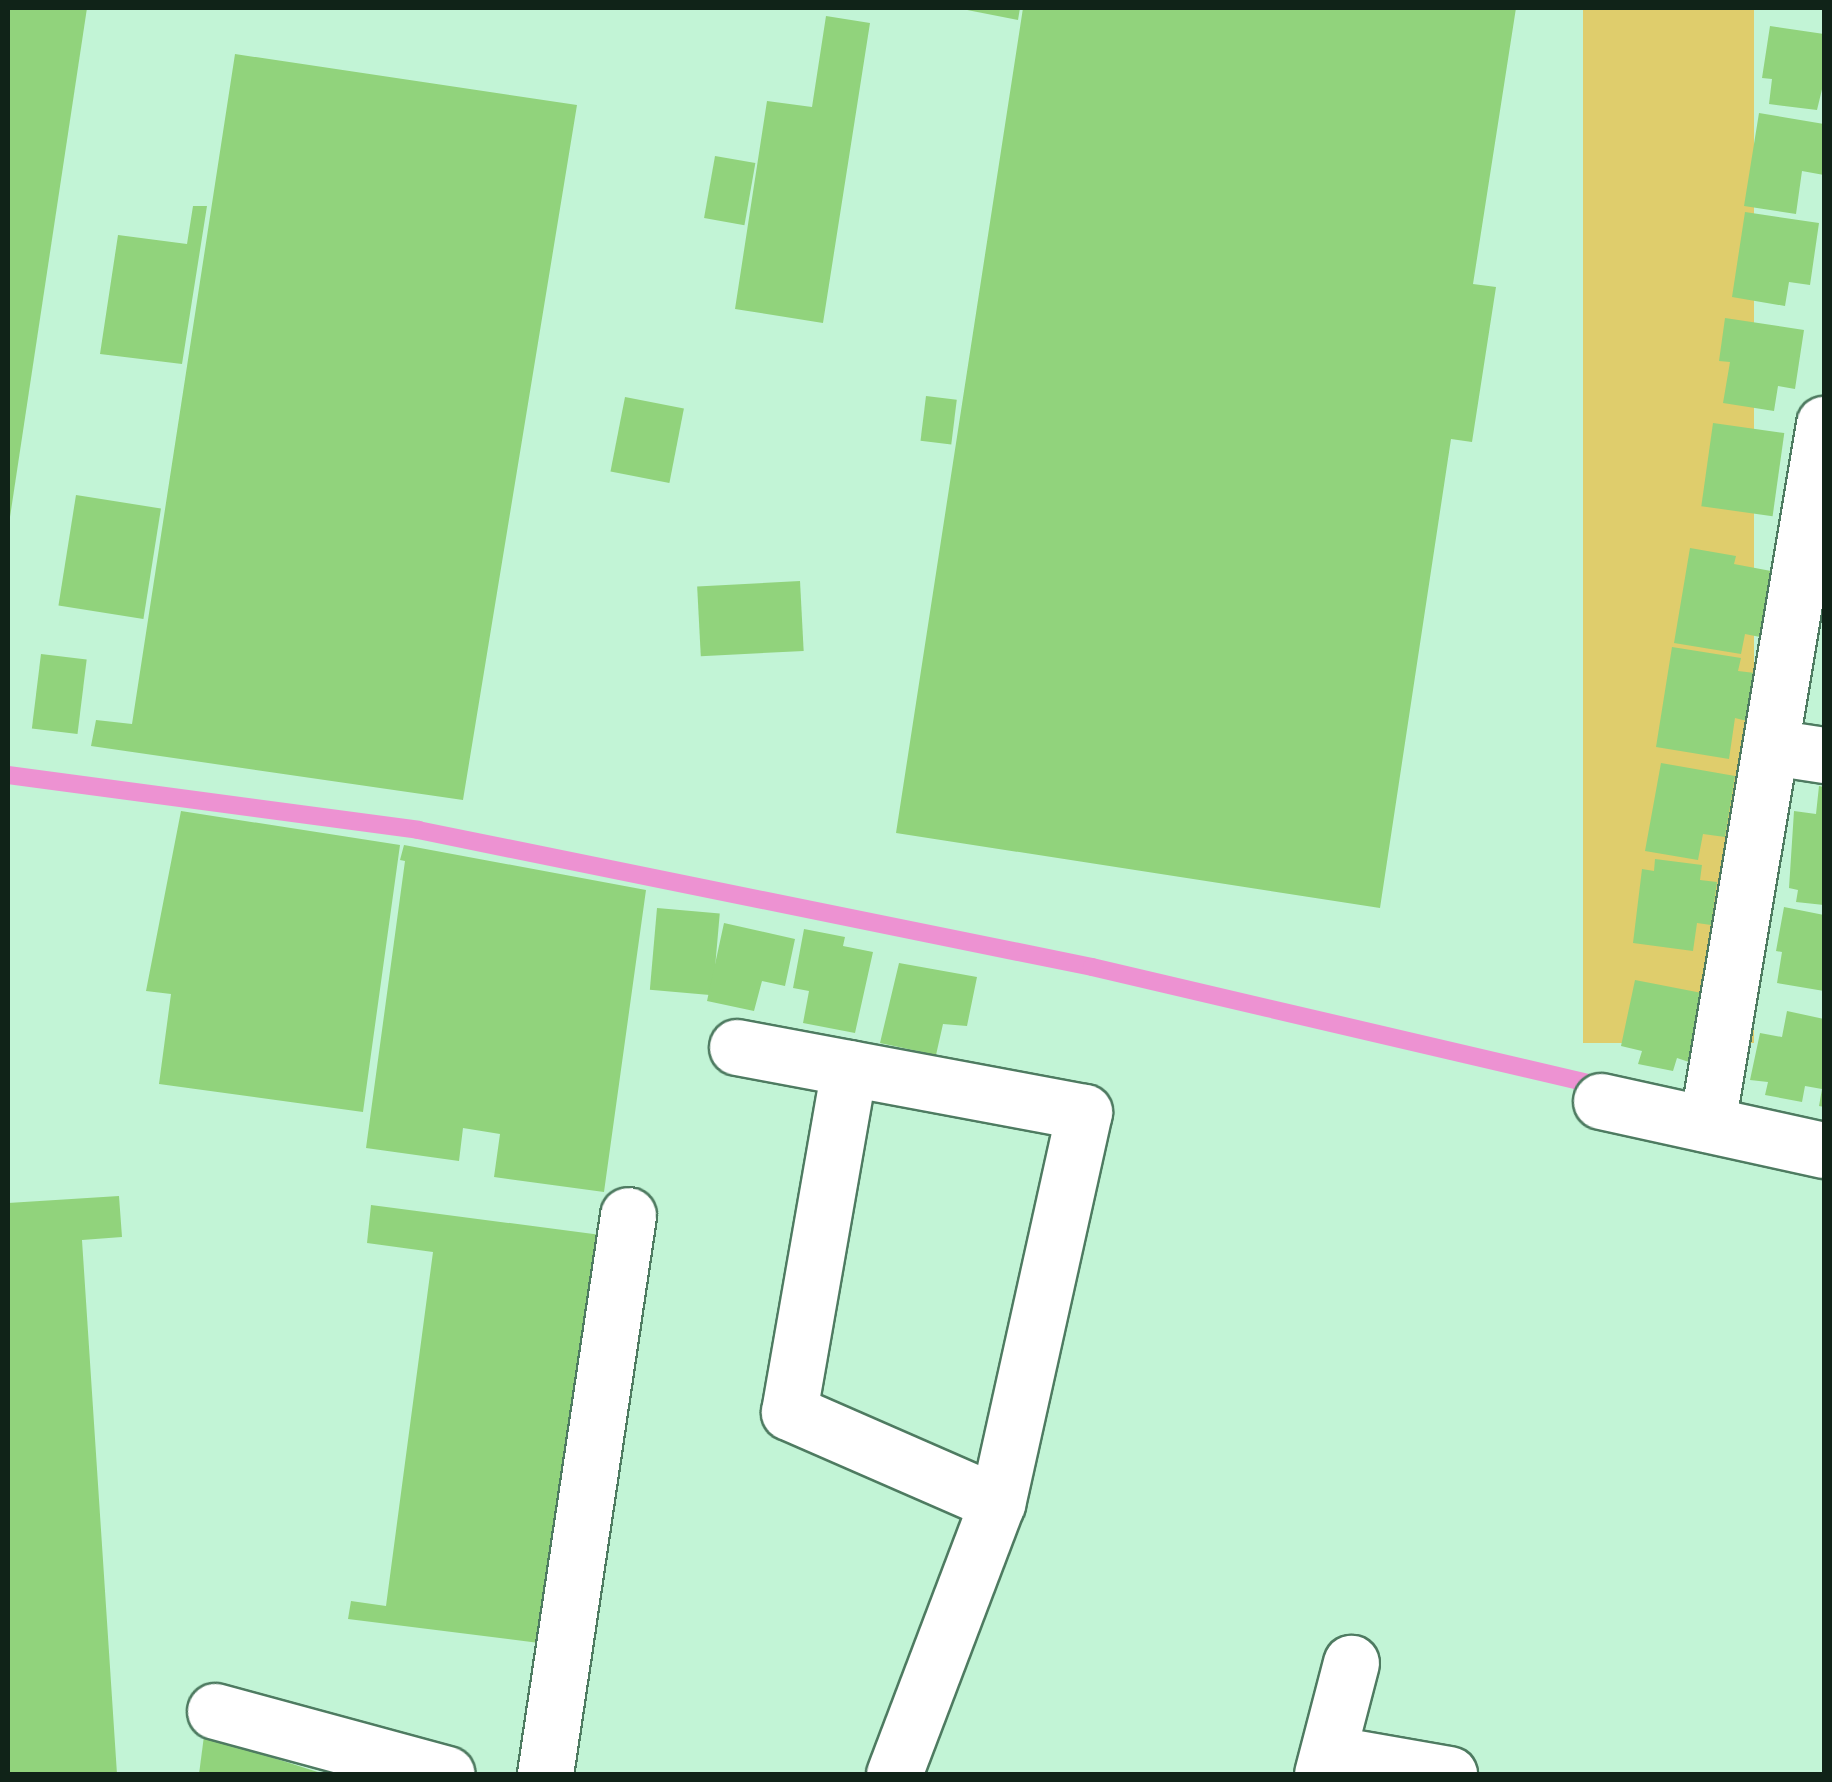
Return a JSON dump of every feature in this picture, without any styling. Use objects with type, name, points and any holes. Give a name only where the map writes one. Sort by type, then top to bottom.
[{"type":"street","points":[[1707,1124],[1798,751],[1824,424]]},
{"type":"street","points":[[737,1047],[1084,1112],[997,1503],[894,1774]]},
{"type":"street","points":[[849,1068],[789,1412],[997,1503]]},
{"type":"street","points":[[1600,1101],[1824,1150]]},
{"type":"street","points":[[545,1774],[628,1214]]},
{"type":"street","points":[[1351,1663],[1326,1764],[1449,1774]]},
{"type":"street","points":[[214,1710],[446,1774]]},
{"type":"shaded area","points":[[1583,8],[1754,8],[1754,1043],[1583,1043]]},
{"type":"building","points":[[8,8],[87,8],[10,517],[8,517]]},
{"type":"building","points":[[957,8],[1020,8],[1018,20]]},
{"type":"building","points":[[1023,8],[1516,8],[1473,284],[1496,287],[1472,442],[1451,439],[1380,908],[896,833]]},
{"type":"building","points":[[826,16],[870,23],[823,323],[735,309],[767,101],[812,107]]},
{"type":"building","points":[[1770,26],[1824,34],[1824,81],[1817,110],[1769,104],[1772,79],[1762,78]]},
{"type":"building","points":[[235,54],[577,105],[463,800],[91,746],[96,720],[132,724]]},
{"type":"building","points":[[1759,113],[1824,124],[1824,175],[1802,171],[1796,214],[1744,206]]},
{"type":"building","points":[[715,156],[755,163],[744,225],[704,218]]},
{"type":"building","points":[[193,206],[207,206],[182,364],[100,354],[118,235],[187,244]]},
{"type":"building","points":[[1745,212],[1819,223],[1810,285],[1789,282],[1785,306],[1732,297]]},
{"type":"building","points":[[1725,318],[1804,330],[1795,389],[1778,386],[1774,411],[1723,403],[1730,362],[1719,361]]},
{"type":"building","points":[[926,396],[957,400],[951,444],[921,441]]},
{"type":"building","points":[[625,397],[684,408],[669,483],[610,472]]},
{"type":"building","points":[[1713,423],[1784,433],[1773,516],[1701,506]]},
{"type":"building","points":[[76,495],[161,508],[143,619],[58,606]]},
{"type":"building","points":[[1690,548],[1736,556],[1734,564],[1771,571],[1760,637],[1745,634],[1741,654],[1674,643]]},
{"type":"building","points":[[800,581],[804,651],[701,656],[697,586]]},
{"type":"building","points":[[1672,647],[1741,658],[1738,671],[1755,673],[1747,721],[1735,718],[1729,759],[1656,747]]},
{"type":"building","points":[[41,654],[87,660],[78,734],[32,728]]},
{"type":"building","points":[[1661,763],[1735,776],[1725,837],[1703,834],[1698,860],[1645,851]]},
{"type":"building","points":[[1819,786],[1824,787],[1824,905],[1796,902],[1798,890],[1789,888],[1794,811],[1816,814]]},
{"type":"building","points":[[181,811],[400,845],[363,1112],[159,1084],[171,994],[146,991]]},
{"type":"building","points":[[404,845],[646,890],[604,1192],[494,1177],[500,1134],[463,1128],[459,1161],[366,1148]]},
{"type":"building","points":[[1655,859],[1702,865],[1700,880],[1717,882],[1711,925],[1697,923],[1693,951],[1633,943],[1642,869],[1654,871]]},
{"type":"building","points":[[1784,907],[1824,915],[1824,991],[1777,983],[1782,952],[1776,951]]},
{"type":"building","points":[[657,908],[720,913],[713,995],[650,990]]},
{"type":"building","points":[[724,923],[795,939],[785,986],[762,981],[754,1011],[707,1001]]},
{"type":"building","points":[[804,929],[845,937],[843,946],[873,952],[855,1033],[803,1023],[809,991],[793,988]]},
{"type":"building","points":[[899,963],[977,977],[967,1026],[943,1024],[936,1055],[880,1043]]},
{"type":"building","points":[[1635,980],[1707,994],[1702,1021],[1696,1020],[1692,1063],[1677,1058],[1673,1071],[1638,1064],[1642,1051],[1621,1046]]},
{"type":"building","points":[[1787,1011],[1824,1019],[1824,1107],[1819,1106],[1822,1089],[1805,1086],[1802,1102],[1765,1095],[1768,1082],[1750,1080],[1760,1033],[1782,1037]]},
{"type":"building","points":[[119,1196],[122,1237],[82,1240],[117,1774],[8,1774],[8,1203]]},
{"type":"building","points":[[371,1205],[601,1235],[547,1644],[348,1619],[351,1601],[386,1606],[433,1252],[367,1243]]},
{"type":"building","points":[[204,1736],[324,1774],[199,1774]]},
{"type":"waterway","points":[[8,775],[418,830],[1092,967],[1605,1087]]}]
